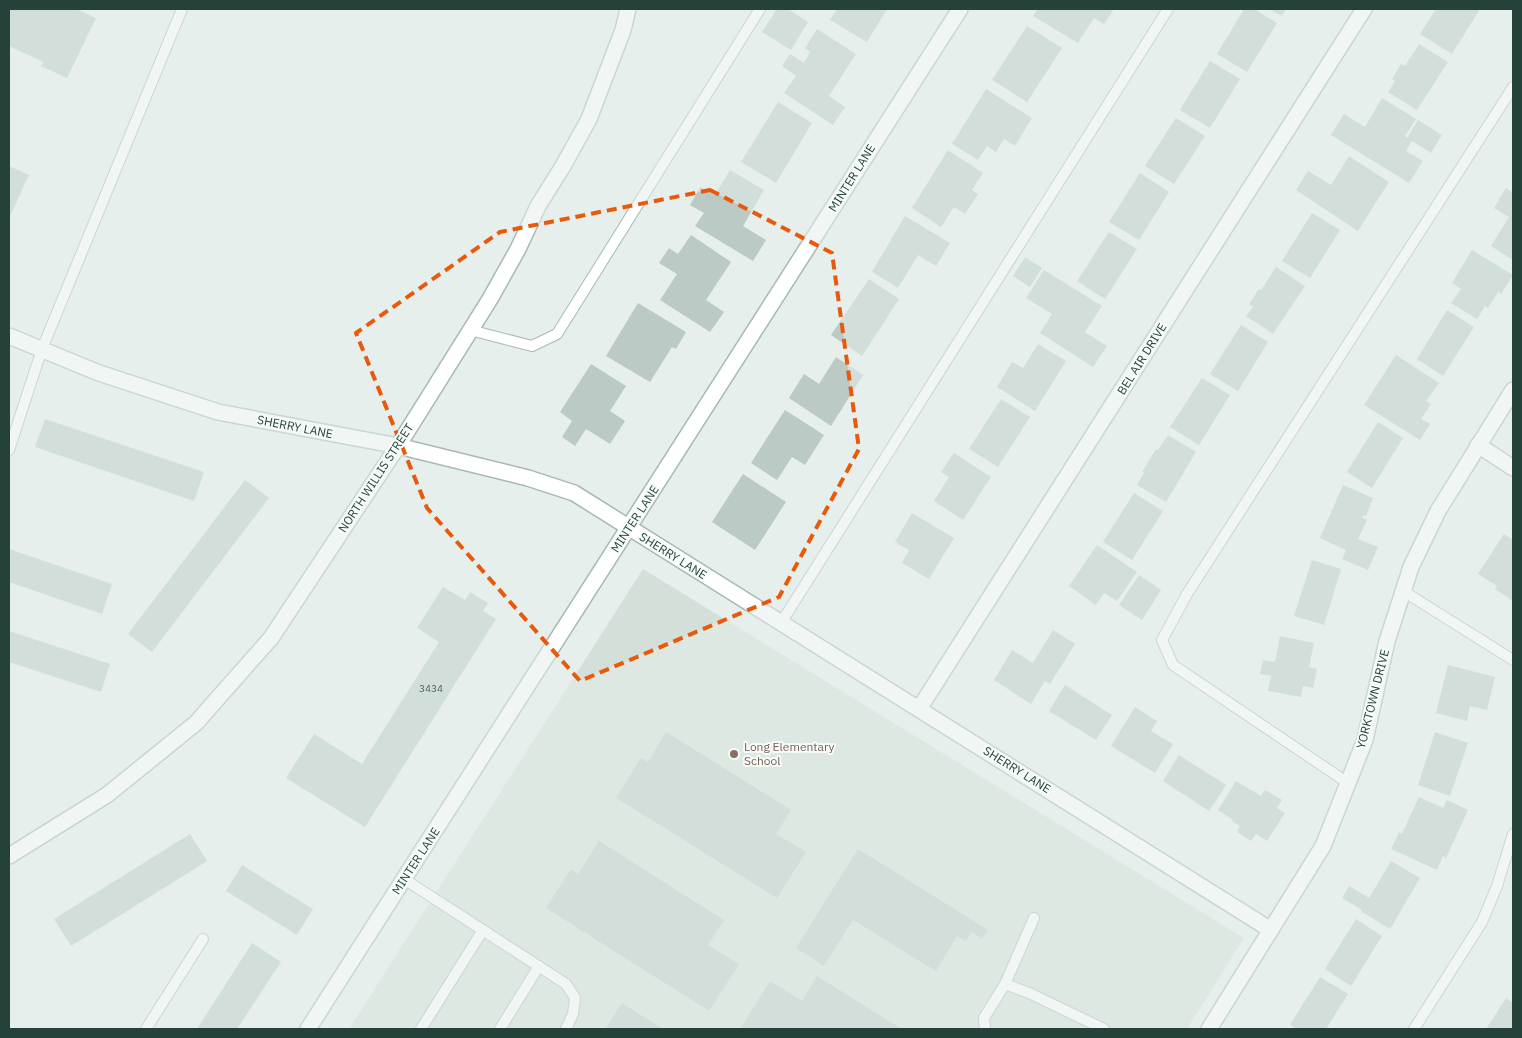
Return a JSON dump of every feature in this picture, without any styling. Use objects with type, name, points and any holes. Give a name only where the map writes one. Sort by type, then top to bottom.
[{"type":"street","name":"NORTH WILLIS STREET","points":[[9,856],[107,795],[196,723],[270,638],[398,446],[518,249],[538,206],[564,166],[589,119],[623,30],[628,9]]},
{"type":"street","name":"MINTER LANE","points":[[308,1029],[960,9]]},
{"type":"street","name":"BEL AIR DRIVE","points":[[919,709],[1364,9]]},
{"type":"street","name":"SHERRY LANE","points":[[9,336],[99,373],[218,412],[398,446],[528,478],[574,493],[1271,930]]},
{"type":"street","name":"YORKTOWN DRIVE","points":[[1208,1029],[1323,846],[1364,740],[1387,642],[1411,567],[1438,511],[1513,390]]},
{"type":"street","points":[[1478,446],[1513,468]]},
{"type":"lane","points":[[9,450],[42,350],[182,9]]},
{"type":"lane","points":[[470,330],[532,346],[557,334],[760,9]]},
{"type":"lane","points":[[780,623],[1168,9]]},
{"type":"lane","points":[[1348,782],[1173,665],[1162,640],[1187,594],[1513,87]]},
{"type":"lane","points":[[1403,591],[1513,660]]},
{"type":"lane","points":[[1414,1029],[1482,922],[1497,886],[1513,834]]},
{"type":"lane","points":[[404,879],[566,984],[575,998],[573,1014],[566,1029]]},
{"type":"lane","points":[[985,1029],[984,1018],[1005,984],[1034,918]]},
{"type":"lane","points":[[421,1029],[483,930]]},
{"type":"lane","points":[[146,1029],[203,939]]},
{"type":"lane","points":[[500,1029],[539,966]]},
{"type":"lane","points":[[1005,984],[1029,993],[1104,1029]]},
{"type":"highlighted area","points":[[710,190],[832,253],[859,449],[779,597],[580,681],[427,508],[356,333],[500,232]]},
{"type":"shaded area","name":"Long Elementary School","points":[[643,569],[1244,938],[1187,1029],[349,1029]]},
{"type":"building","points":[[9,9],[76,9],[96,18],[67,78],[41,66],[43,62],[9,46]]},
{"type":"building","points":[[777,9],[788,9],[808,22],[791,50],[762,32]]},
{"type":"building","points":[[837,9],[887,9],[867,42],[830,20]]},
{"type":"building","points":[[1038,9],[1114,9],[1104,24],[1094,18],[1078,43],[1033,16]]},
{"type":"building","points":[[1244,9],[1254,9],[1277,23],[1247,72],[1217,54]]},
{"type":"building","points":[[1269,9],[1286,9],[1282,16]]},
{"type":"building","points":[[1436,9],[1480,9],[1452,54],[1420,34]]},
{"type":"building","points":[[1027,26],[1062,48],[1027,102],[992,80]]},
{"type":"building","points":[[817,29],[856,54],[829,96],[845,107],[833,125],[784,93],[796,76],[782,66],[790,54],[804,63],[810,52],[805,48]]},
{"type":"building","points":[[1419,44],[1448,62],[1417,110],[1388,92],[1395,81],[1392,79],[1401,64],[1405,66]]},
{"type":"building","points":[[1210,61],[1240,79],[1210,128],[1180,110]]},
{"type":"building","points":[[986,89],[1032,118],[1015,146],[1004,139],[996,152],[987,146],[978,160],[952,144]]},
{"type":"building","points":[[1382,98],[1416,119],[1405,136],[1407,138],[1418,120],[1442,135],[1431,153],[1412,141],[1406,151],[1423,161],[1409,183],[1331,135],[1344,114],[1365,127]]},
{"type":"building","points":[[778,102],[812,123],[776,183],[741,162]]},
{"type":"building","points":[[1176,118],[1205,136],[1174,184],[1145,166]]},
{"type":"building","points":[[948,150],[983,173],[972,190],[978,194],[965,214],[954,207],[941,227],[912,208]]},
{"type":"building","points":[[1349,156],[1389,182],[1358,231],[1296,190],[1308,171],[1331,185]]},
{"type":"building","points":[[9,166],[29,175],[9,218]]},
{"type":"building","points":[[730,170],[764,190],[743,226],[766,240],[753,261],[695,226],[704,213],[690,205],[700,187],[715,195]]},
{"type":"building","points":[[1140,173],[1169,192],[1139,240],[1109,222]]},
{"type":"building","points":[[1506,188],[1513,193],[1513,260],[1491,246],[1509,217],[1494,208]]},
{"type":"building","points":[[1312,213],[1340,230],[1310,278],[1282,261]]},
{"type":"building","points":[[905,216],[950,243],[936,266],[918,255],[898,288],[872,272]]},
{"type":"building","points":[[1109,232],[1137,249],[1105,299],[1077,281]]},
{"type":"building","points":[[691,235],[731,262],[706,300],[724,312],[710,332],[660,300],[677,274],[659,263],[669,248],[678,254]]},
{"type":"building","points":[[1472,250],[1513,275],[1501,294],[1498,292],[1488,308],[1485,306],[1477,319],[1451,303],[1461,289],[1452,283]]},
{"type":"building","points":[[1025,257],[1042,268],[1030,287],[1013,276]]},
{"type":"building","points":[[1276,267],[1305,286],[1273,334],[1246,316],[1253,307],[1249,304]]},
{"type":"building","points":[[1044,270],[1102,306],[1085,332],[1107,346],[1093,367],[1040,333],[1052,314],[1026,298]]},
{"type":"building","points":[[869,279],[899,299],[862,356],[831,335]]},
{"type":"building","points":[[638,303],[686,332],[676,349],[672,347],[650,382],[606,356]]},
{"type":"building","points":[[1447,310],[1474,327],[1443,376],[1417,359]]},
{"type":"building","points":[[1241,325],[1268,342],[1238,391],[1210,374]]},
{"type":"building","points":[[1038,344],[1066,361],[1035,411],[997,387],[1012,362],[1023,368]]},
{"type":"building","points":[[1396,355],[1439,383],[1426,401],[1431,404],[1421,419],[1430,424],[1420,440],[1364,405]]},
{"type":"building","points":[[836,357],[863,375],[831,426],[789,398],[804,374],[819,384]]},
{"type":"building","points":[[591,364],[626,386],[610,411],[625,421],[610,444],[586,429],[575,446],[562,437],[572,421],[560,412]]},
{"type":"building","points":[[1202,378],[1230,395],[1199,445],[1170,427]]},
{"type":"building","points":[[1001,399],[1030,417],[998,467],[969,449]]},
{"type":"building","points":[[785,410],[824,435],[805,465],[792,457],[777,480],[751,463]]},
{"type":"building","points":[[45,419],[204,472],[194,501],[35,447]]},
{"type":"building","points":[[1378,422],[1403,438],[1372,488],[1347,472]]},
{"type":"building","points":[[1168,435],[1196,452],[1166,502],[1137,485],[1144,473],[1142,472],[1156,449],[1158,450]]},
{"type":"building","points":[[954,453],[991,477],[963,520],[934,501],[949,477],[941,472]]},
{"type":"building","points":[[743,474],[786,502],[755,550],[712,522]]},
{"type":"building","points":[[245,480],[269,498],[152,652],[128,634]]},
{"type":"building","points":[[1343,485],[1373,498],[1366,516],[1364,515],[1362,518],[1367,520],[1358,539],[1378,547],[1368,570],[1342,559],[1346,550],[1320,538]]},
{"type":"building","points":[[1134,493],[1163,511],[1132,560],[1103,542]]},
{"type":"building","points":[[912,513],[954,538],[929,579],[902,563],[909,550],[895,542]]},
{"type":"building","points":[[1504,534],[1513,540],[1513,601],[1495,589],[1497,586],[1478,574]]},
{"type":"building","points":[[1097,545],[1137,572],[1117,601],[1104,593],[1096,605],[1069,586]]},
{"type":"building","points":[[9,549],[112,584],[102,614],[9,582]]},
{"type":"building","points":[[1312,560],[1341,569],[1324,625],[1294,616]]},
{"type":"building","points":[[1139,575],[1161,590],[1142,620],[1119,605]]},
{"type":"building","points":[[443,587],[465,600],[470,592],[488,603],[483,611],[496,619],[365,827],[286,778],[314,734],[362,764],[439,642],[417,628]]},
{"type":"building","points":[[1053,630],[1075,644],[1050,684],[1045,681],[1031,704],[994,680],[1012,650],[1033,663]]},
{"type":"building","points":[[9,631],[110,664],[101,692],[9,662]]},
{"type":"building","points":[[1280,636],[1314,643],[1309,667],[1317,669],[1313,688],[1303,686],[1301,697],[1268,691],[1271,676],[1260,674],[1263,660],[1275,662]]},
{"type":"building","points":[[1448,665],[1495,677],[1487,710],[1470,706],[1467,721],[1436,713]]},
{"type":"building","points":[[1065,685],[1112,715],[1096,740],[1049,711]]},
{"type":"building","points":[[1135,707],[1157,721],[1151,731],[1173,744],[1155,773],[1111,746]]},
{"type":"building","points":[[666,732],[791,810],[776,834],[806,852],[777,898],[616,798],[641,758],[648,762]]},
{"type":"building","points":[[1435,732],[1468,743],[1450,796],[1418,785]]},
{"type":"building","points":[[1179,755],[1226,785],[1209,811],[1163,781]]},
{"type":"building","points":[[1236,781],[1261,796],[1265,790],[1282,800],[1277,808],[1285,813],[1267,841],[1256,834],[1251,841],[1237,832],[1240,826],[1218,810]]},
{"type":"building","points":[[1419,797],[1443,808],[1447,800],[1468,810],[1446,858],[1443,856],[1437,870],[1391,849],[1399,832],[1402,834]]},
{"type":"building","points":[[190,834],[207,861],[71,946],[54,919]]},
{"type":"building","points":[[599,841],[724,920],[708,945],[739,964],[709,1011],[546,908],[571,869],[578,874]]},
{"type":"building","points":[[858,849],[988,930],[982,939],[972,932],[966,941],[957,936],[936,971],[853,920],[824,966],[796,948]]},
{"type":"building","points":[[1391,861],[1420,878],[1390,929],[1342,898],[1349,886],[1369,898]]},
{"type":"building","points":[[242,865],[313,909],[297,935],[226,891]]},
{"type":"building","points":[[1356,919],[1382,936],[1351,986],[1325,969]]},
{"type":"building","points":[[252,943],[281,962],[237,1029],[197,1029]]},
{"type":"building","points":[[817,976],[902,1029],[740,1029],[770,981],[802,1001]]},
{"type":"building","points":[[1320,977],[1348,994],[1326,1029],[1297,1029],[1290,1025]]},
{"type":"building","points":[[1506,998],[1513,1003],[1513,1029],[1486,1029]]},
{"type":"building","points":[[622,1003],[663,1029],[605,1029]]},
{"type":"place","name":"Long Elementary School","points":[[734,754]]}]
